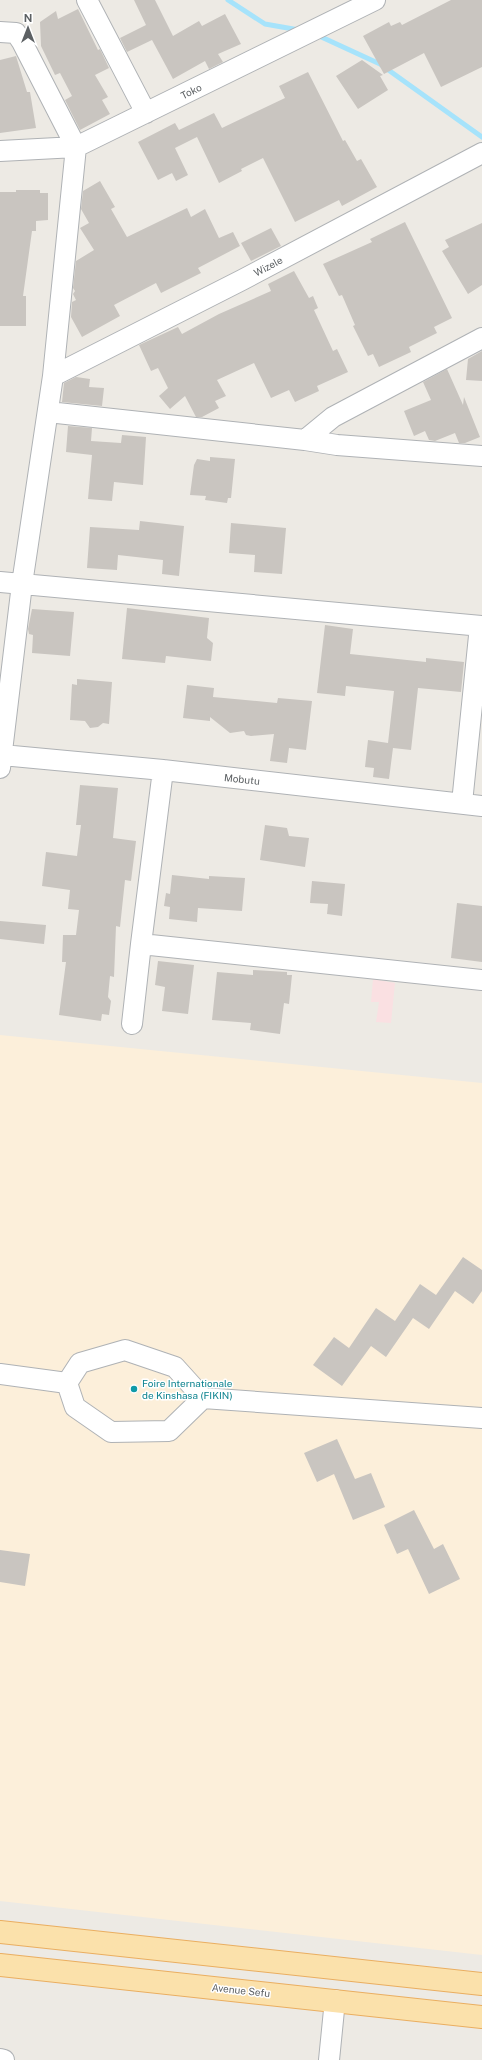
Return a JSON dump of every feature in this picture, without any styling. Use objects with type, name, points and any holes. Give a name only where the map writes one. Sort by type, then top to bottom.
[{"type":"main road","points":[[0,1932],[482,1984]]},
{"type":"main road","name":"Avenue Sefu","points":[[0,1965],[482,2017]]},
{"type":"street","points":[[87,0],[146,113]]},
{"type":"street","name":"Toko","points":[[0,152],[76,147],[374,0]]},
{"type":"street","points":[[0,32],[16,33],[22,42],[76,147],[53,376],[22,584],[1,762]]},
{"type":"street","name":"Wizele","points":[[53,376],[249,276],[482,153]]},
{"type":"street","points":[[305,440],[333,417],[482,338]]},
{"type":"street","points":[[48,412],[305,440],[337,446],[482,456]]},
{"type":"street","points":[[0,582],[481,626],[462,803]]},
{"type":"street","name":"Mobutu","points":[[1,762],[163,770],[482,806]]},
{"type":"street","points":[[132,1024],[163,770]]},
{"type":"street","points":[[142,944],[482,980]]},
{"type":"street","points":[[67,1383],[80,1363],[125,1350],[175,1367],[203,1398],[482,1418]]},
{"type":"street","points":[[0,1374],[67,1383]]},
{"type":"street","points":[[67,1383],[76,1407],[111,1432],[169,1431],[203,1398]]},
{"type":"street","points":[[329,2060],[335,2000]]},
{"type":"street","points":[[0,2059],[4,2060]]},
{"type":"shaded area","points":[[373,979],[395,983],[391,1023],[376,1022],[379,1002],[371,1002]]},
{"type":"shaded area","name":"Foire Internationale de Kinshasa (FIKIN)","points":[[0,1035],[482,1083],[482,1955],[0,1901]]},
{"type":"building","points":[[134,0],[155,0],[173,36],[199,21],[202,26],[225,14],[241,44],[218,54],[223,62],[209,69],[205,61],[173,79],[152,40],[127,52],[120,38],[146,25]]},
{"type":"building","points":[[451,0],[482,0],[482,67],[441,87],[424,53],[384,74],[363,36],[389,22],[391,26],[400,22],[402,25]]},
{"type":"building","points":[[78,9],[98,50],[100,49],[109,68],[95,75],[108,97],[102,100],[110,114],[80,130],[65,100],[72,96],[60,73],[55,75],[41,46],[40,22],[56,11],[58,19]]},
{"type":"building","points":[[16,56],[27,92],[30,92],[36,128],[0,133],[0,60]]},
{"type":"building","points":[[362,60],[383,75],[380,76],[388,90],[358,109],[336,76]]},
{"type":"building","points":[[308,72],[343,141],[345,140],[357,161],[361,159],[377,187],[342,206],[339,200],[295,222],[263,158],[241,169],[242,171],[219,183],[197,137],[175,148],[188,175],[176,181],[172,173],[158,180],[138,142],[175,123],[179,130],[214,113],[222,128],[285,98],[279,86]]},
{"type":"building","points":[[100,181],[115,207],[111,209],[127,237],[187,208],[191,217],[205,209],[219,238],[233,232],[240,246],[198,268],[201,273],[161,293],[156,283],[114,305],[120,316],[82,337],[71,317],[72,302],[76,300],[73,294],[75,291],[73,288],[76,261],[94,250],[80,228],[89,223],[81,209],[83,191]]},
{"type":"building","points":[[16,190],[40,190],[40,193],[48,193],[48,220],[36,221],[36,231],[32,231],[23,296],[26,296],[26,326],[0,326],[0,192],[16,192]]},
{"type":"building","points":[[405,222],[452,318],[434,327],[437,333],[409,347],[411,352],[379,367],[373,354],[368,356],[353,326],[355,325],[342,295],[339,296],[323,264],[372,242],[370,239]]},
{"type":"building","points":[[482,223],[482,285],[468,294],[442,251],[449,247],[445,240]]},
{"type":"building","points":[[271,228],[281,246],[251,261],[241,243]]},
{"type":"building","points":[[294,271],[309,298],[313,296],[318,308],[314,310],[333,351],[337,349],[348,372],[317,386],[319,391],[295,402],[289,390],[271,398],[254,363],[217,380],[226,396],[215,401],[219,408],[202,417],[196,417],[185,396],[170,409],[159,396],[168,388],[158,368],[151,371],[139,345],[178,327],[182,334],[219,314],[271,291],[268,284]]},
{"type":"building","points":[[482,351],[482,381],[466,380],[468,359]]},
{"type":"building","points":[[447,369],[463,405],[464,397],[480,437],[465,443],[459,443],[455,433],[435,441],[429,440],[425,431],[414,436],[404,411],[431,400],[423,382]]},
{"type":"building","points":[[76,377],[90,379],[89,387],[104,388],[102,406],[62,402],[64,383]]},
{"type":"building","points":[[68,426],[92,428],[91,441],[121,443],[122,435],[146,437],[143,485],[114,482],[112,501],[88,499],[92,455],[66,452]]},
{"type":"building","points":[[210,457],[235,459],[231,498],[228,498],[227,503],[205,500],[206,496],[190,495],[194,465],[197,459],[210,461]]},
{"type":"building","points":[[140,521],[184,526],[179,576],[162,574],[163,560],[118,555],[117,570],[87,568],[90,527],[139,530]]},
{"type":"building","points":[[231,523],[286,528],[282,574],[254,572],[255,555],[229,553]]},
{"type":"building","points":[[127,608],[209,618],[207,638],[213,643],[211,661],[166,656],[165,663],[122,659]]},
{"type":"building","points":[[32,609],[74,612],[70,656],[32,653],[33,635],[29,634],[28,629]]},
{"type":"building","points":[[325,625],[353,629],[350,654],[426,662],[426,658],[464,662],[461,692],[418,688],[411,750],[393,748],[389,779],[373,777],[374,768],[365,767],[368,740],[388,743],[394,691],[346,686],[345,696],[317,693]]},
{"type":"building","points":[[77,679],[112,682],[109,724],[103,723],[98,727],[90,728],[85,721],[70,720],[72,684],[77,685]]},
{"type":"building","points":[[187,685],[214,688],[213,697],[277,703],[278,698],[312,701],[306,750],[289,748],[287,763],[270,761],[274,734],[251,736],[246,735],[244,731],[230,733],[210,717],[210,721],[183,718]]},
{"type":"building","points":[[80,785],[118,788],[113,838],[136,841],[131,881],[125,880],[120,927],[116,926],[114,977],[110,976],[108,997],[111,1001],[109,1015],[102,1014],[101,1021],[59,1015],[66,962],[62,962],[63,935],[76,935],[79,910],[68,909],[70,890],[42,886],[46,852],[77,856],[81,825],[76,825]]},
{"type":"building","points":[[265,825],[287,828],[289,836],[309,838],[305,867],[260,860]]},
{"type":"building","points":[[172,875],[209,879],[209,876],[245,878],[242,911],[198,908],[197,922],[169,919],[170,907],[164,906],[166,893],[170,894]]},
{"type":"building","points":[[312,881],[345,884],[342,916],[327,914],[328,904],[310,903]]},
{"type":"building","points":[[457,903],[482,906],[482,962],[451,958]]},
{"type":"building","points":[[0,921],[46,925],[44,944],[0,939]]},
{"type":"building","points":[[158,961],[194,965],[188,1014],[162,1011],[165,987],[155,985]]},
{"type":"building","points":[[253,970],[287,972],[287,975],[292,975],[289,1004],[284,1003],[280,1034],[250,1030],[251,1023],[212,1020],[217,972],[253,975]]},
{"type":"building","points":[[463,1257],[482,1270],[482,1291],[473,1304],[455,1291],[429,1329],[413,1318],[386,1357],[371,1346],[342,1386],[313,1365],[334,1337],[349,1348],[376,1308],[395,1321],[420,1284],[436,1295]]},
{"type":"building","points":[[337,1439],[355,1479],[371,1473],[385,1507],[353,1520],[334,1474],[317,1482],[304,1453]]},
{"type":"building","points":[[414,1510],[434,1549],[443,1544],[460,1579],[429,1594],[408,1549],[397,1554],[384,1525]]},
{"type":"building","points":[[0,1550],[30,1554],[25,1586],[0,1582]]},
{"type":"waterway","points":[[228,0],[265,24],[299,30]]},
{"type":"waterway","points":[[317,35],[380,64],[482,137]]},
{"type":"place","name":"Foire Internationale de Kinshasa (FIKIN)","points":[[134,1389]]}]
